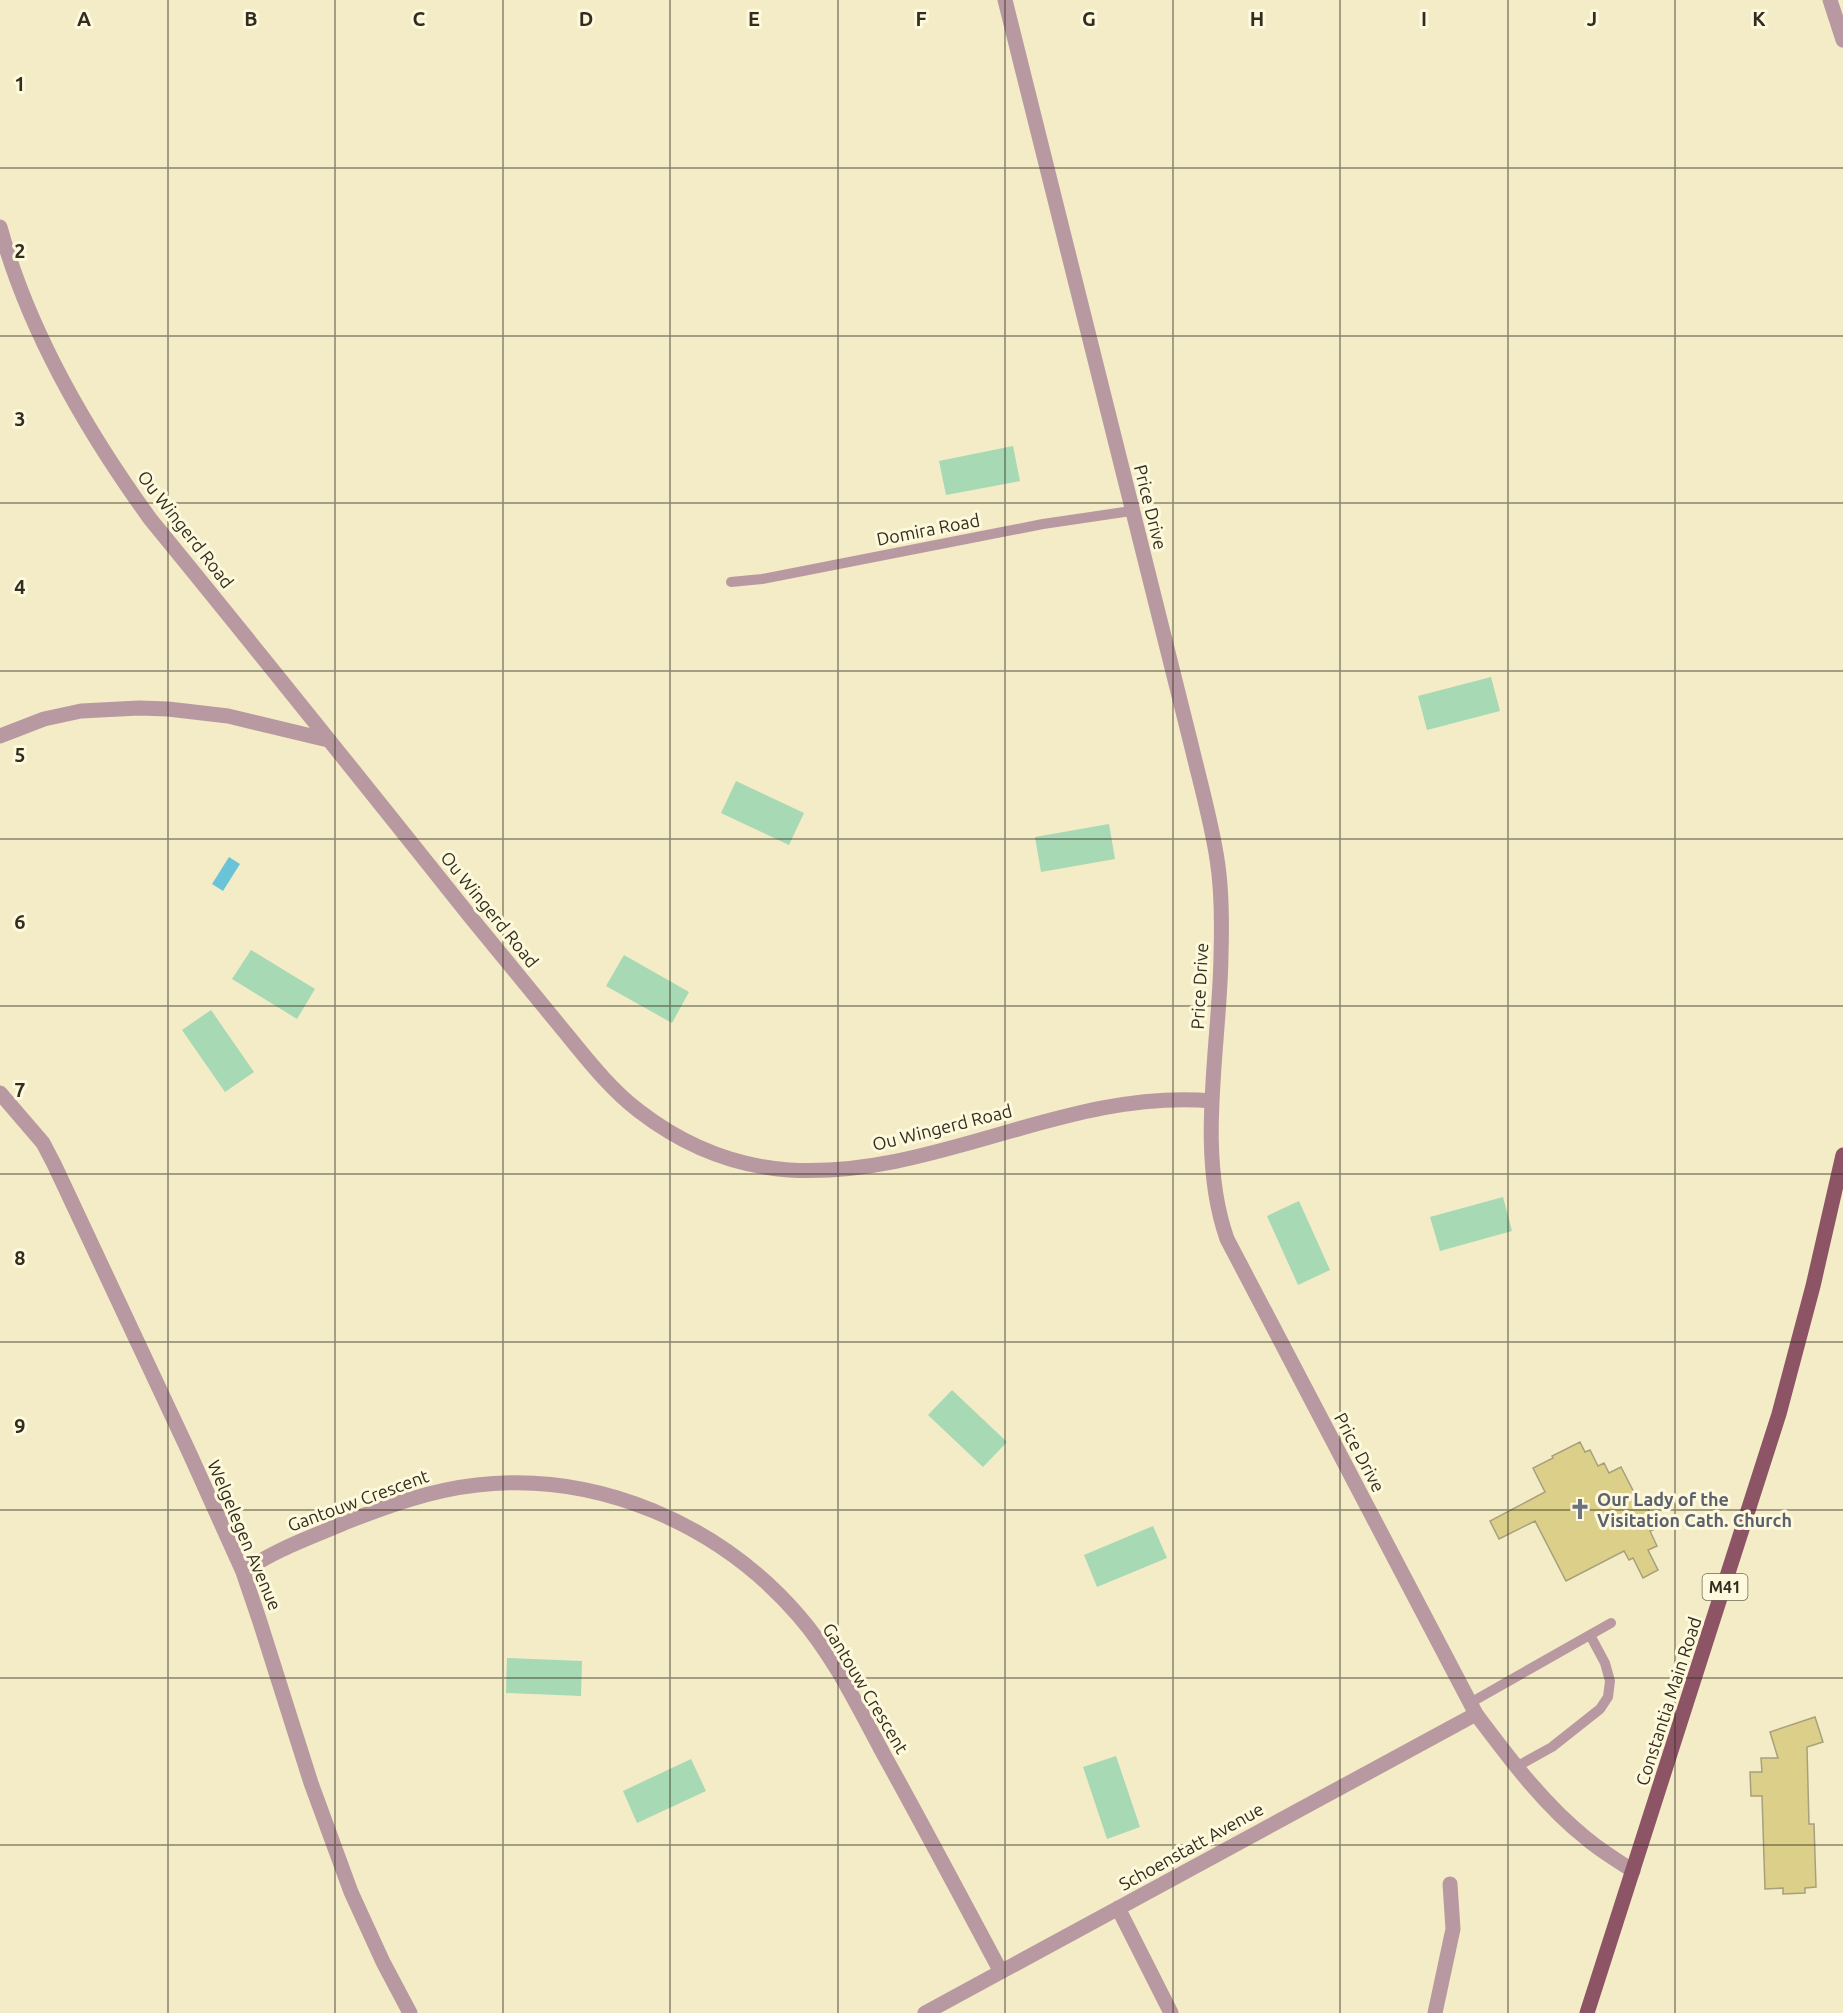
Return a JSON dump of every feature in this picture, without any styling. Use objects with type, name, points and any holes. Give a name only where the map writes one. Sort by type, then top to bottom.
[{"type":"main road","name":"Constantia Main Road","points":[[1587,2013],[1737,1551],[1779,1414],[1813,1286],[1843,1155]]},
{"type":"street","name":"Price Drive","points":[[1005,0],[1191,744],[1217,861],[1221,905],[1221,956],[1212,1101],[1213,1171],[1216,1202],[1227,1239],[1473,1709],[1516,1767],[1547,1802],[1587,1839],[1632,1871]]},
{"type":"street","points":[[1830,0],[1843,40]]},
{"type":"street","name":"Ou Wingerd Road","points":[[0,226],[18,285],[62,379],[125,484],[151,520],[590,1063],[639,1112],[703,1150],[754,1166],[791,1170],[847,1169],[911,1159],[1073,1114],[1118,1105],[1167,1099],[1212,1101]]},
{"type":"street","points":[[0,736],[44,719],[81,711],[139,708],[228,716],[328,740]]},
{"type":"street","name":"Welgelegen Avenue","points":[[0,1093],[43,1143],[54,1164],[243,1572],[311,1783],[351,1892],[383,1962],[410,2013]]},
{"type":"street","name":"Gantouw Crescent","points":[[243,1572],[263,1557],[399,1502],[439,1491],[475,1485],[548,1483],[649,1508],[684,1525],[740,1561],[777,1592],[824,1649],[853,1698],[1001,1972]]},
{"type":"street","name":"Schoenstatt Avenue","points":[[925,2013],[1118,1908],[1473,1709]]},
{"type":"street","points":[[1435,2013],[1453,1929],[1450,1884]]},
{"type":"street","points":[[1118,1908],[1167,2011]]},
{"type":"lane","name":"Domira Road","points":[[731,582],[762,579],[1032,526],[1131,511]]},
{"type":"lane","points":[[1473,1709],[1611,1623]]},
{"type":"lane","points":[[1516,1767],[1552,1747],[1600,1709],[1608,1696],[1610,1681],[1605,1663],[1590,1635]]},
{"type":"green space","points":[[1013,446],[1020,481],[946,495],[939,461]]},
{"type":"green space","points":[[1491,677],[1500,711],[1427,730],[1418,696]]},
{"type":"green space","points":[[736,781],[804,813],[789,845],[721,813]]},
{"type":"green space","points":[[1109,824],[1115,859],[1041,872],[1035,837]]},
{"type":"green space","points":[[251,950],[315,989],[297,1019],[232,979]]},
{"type":"green space","points":[[624,955],[689,992],[672,1023],[606,986]]},
{"type":"green space","points":[[211,1010],[254,1072],[225,1092],[182,1030]]},
{"type":"green space","points":[[1503,1197],[1512,1231],[1440,1251],[1430,1217]]},
{"type":"green space","points":[[1299,1201],[1330,1270],[1298,1285],[1267,1216]]},
{"type":"green space","points":[[952,1390],[1007,1442],[983,1467],[928,1415]]},
{"type":"green space","points":[[1153,1526],[1167,1558],[1097,1587],[1084,1555]]},
{"type":"green space","points":[[507,1658],[582,1661],[581,1696],[506,1693]]},
{"type":"green space","points":[[1116,1756],[1140,1827],[1107,1839],[1083,1767]]},
{"type":"green space","points":[[691,1759],[706,1791],[637,1823],[623,1791]]},
{"type":"water","points":[[229,857],[240,864],[223,891],[212,884]]},
{"type":"building","name":"Our Lady of the Visitation Cath. Church","points":[[1580,1442],[1585,1452],[1590,1450],[1598,1466],[1604,1463],[1609,1473],[1621,1467],[1640,1504],[1645,1502],[1657,1528],[1650,1531],[1657,1546],[1648,1550],[1658,1570],[1643,1578],[1633,1558],[1629,1560],[1624,1551],[1566,1581],[1535,1521],[1499,1539],[1490,1521],[1545,1492],[1533,1468]]},
{"type":"building","points":[[1815,1717],[1823,1742],[1807,1747],[1809,1824],[1814,1824],[1816,1887],[1805,1888],[1805,1893],[1783,1894],[1783,1888],[1765,1889],[1762,1796],[1751,1796],[1750,1772],[1762,1772],[1761,1758],[1778,1758],[1770,1732]]},
{"type":"place","name":"Our Lady of the Visitation Cath. Church","points":[[1580,1509]]}]
